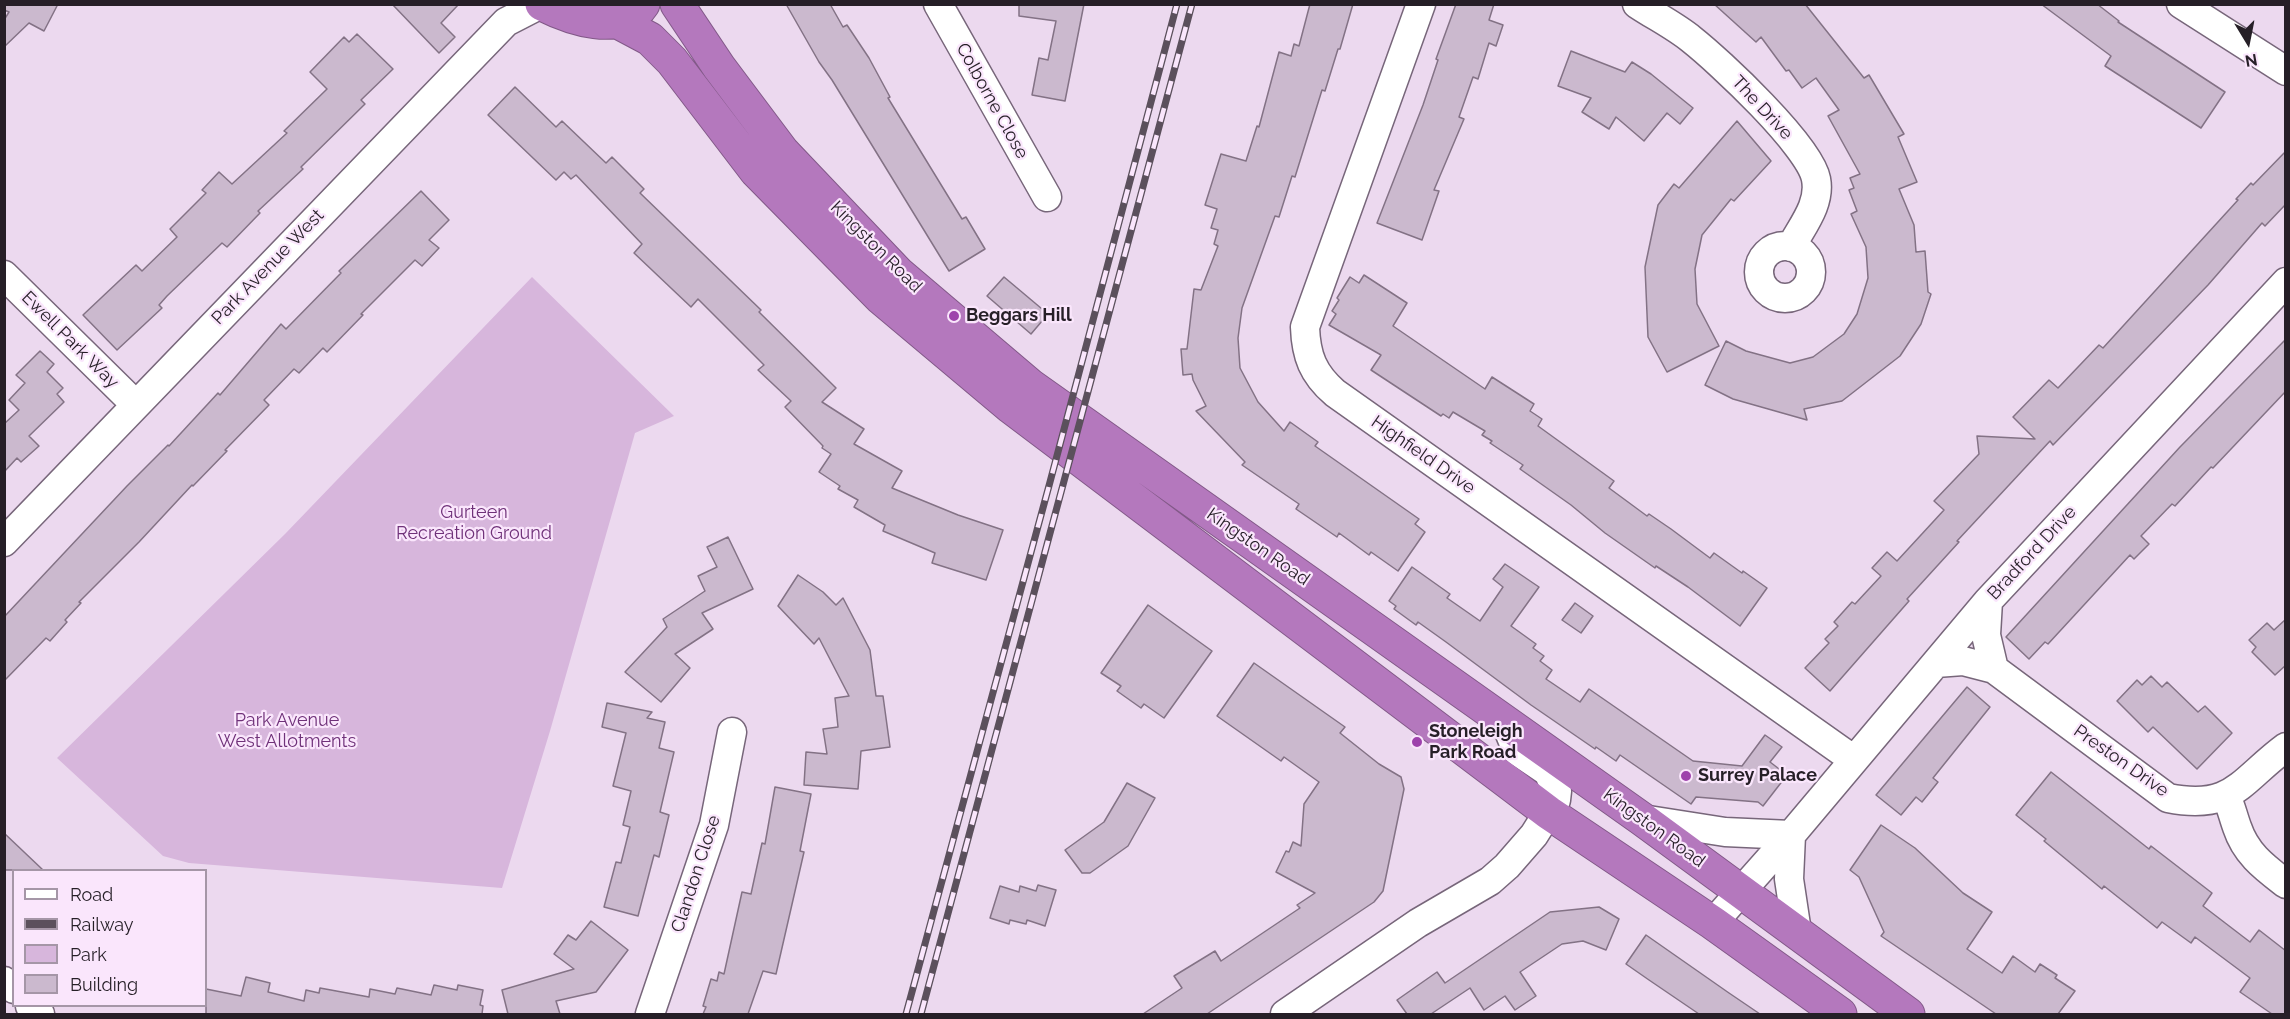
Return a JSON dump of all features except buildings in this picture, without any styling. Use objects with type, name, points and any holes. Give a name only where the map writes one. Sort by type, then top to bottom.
[{"type":"highway","points":[[542,4],[564,15],[587,20],[630,13]]},
{"type":"highway","name":"Kingston Road","points":[[677,4],[719,67],[782,151],[898,273],[1031,386],[1642,819],[1908,1014]]},
{"type":"highway","name":"Kingston Road","points":[[630,13],[650,39],[672,61],[756,171],[886,303],[1011,407],[1549,813],[1713,923],[1839,1014]]},
{"type":"street","name":"Park Avenue West","points":[[4,542],[506,22],[542,4]]},
{"type":"street","name":"Colborne Close","points":[[938,4],[1047,197]]},
{"type":"street","name":"Highfield Drive","points":[[1421,4],[1305,327],[1308,358],[1315,374],[1335,393],[1854,760]]},
{"type":"street","name":"The Drive","points":[[1637,4],[1690,37],[1742,84],[1805,155],[1816,179],[1815,204],[1791,247]]},
{"type":"street","points":[[2181,4],[2286,71]]},
{"type":"street","name":"Ewell Park Way","points":[[4,275],[136,405]]},
{"type":"street","name":"Bradford Drive","points":[[1713,923],[1791,835],[1988,601],[2286,282]]},
{"type":"street","points":[[1988,601],[1986,635],[1994,669]]},
{"type":"street","name":"Preston Drive","points":[[1936,663],[1963,661],[1994,669],[2168,798],[2203,802],[2226,795]]},
{"type":"street","points":[[1285,1014],[1418,923],[1490,881],[1508,866],[1522,849],[1549,813],[1556,800],[1557,791],[1548,772],[1517,751],[1505,722]]},
{"type":"street","name":"Clandon Close","points":[[650,1014],[714,825],[732,732]]},
{"type":"street","points":[[2286,747],[2243,786],[2226,795],[2247,849],[2257,862],[2286,884]]},
{"type":"street","points":[[1642,819],[1725,832],[1791,835],[1788,879],[1797,932]]},
{"type":"green space","points":[[532,277],[674,416],[635,433],[550,731],[502,888],[189,863],[163,856],[57,758],[285,534]]},
{"type":"railway","points":[[906,1014],[1177,4]]},
{"type":"railway","points":[[921,1014],[1192,4]]},
{"type":"place","name":"Beggars Hill","points":[[954,316]]},
{"type":"place","name":"Stoneleigh Park Road","points":[[1417,742]]},
{"type":"place","name":"Surrey Palace","points":[[1686,776]]},
{"type":"park label","name":"Gurteen Recreation Ground","points":[[474,523]]},
{"type":"park label","name":"Park Avenue West Allotments","points":[[287,731]]}]
